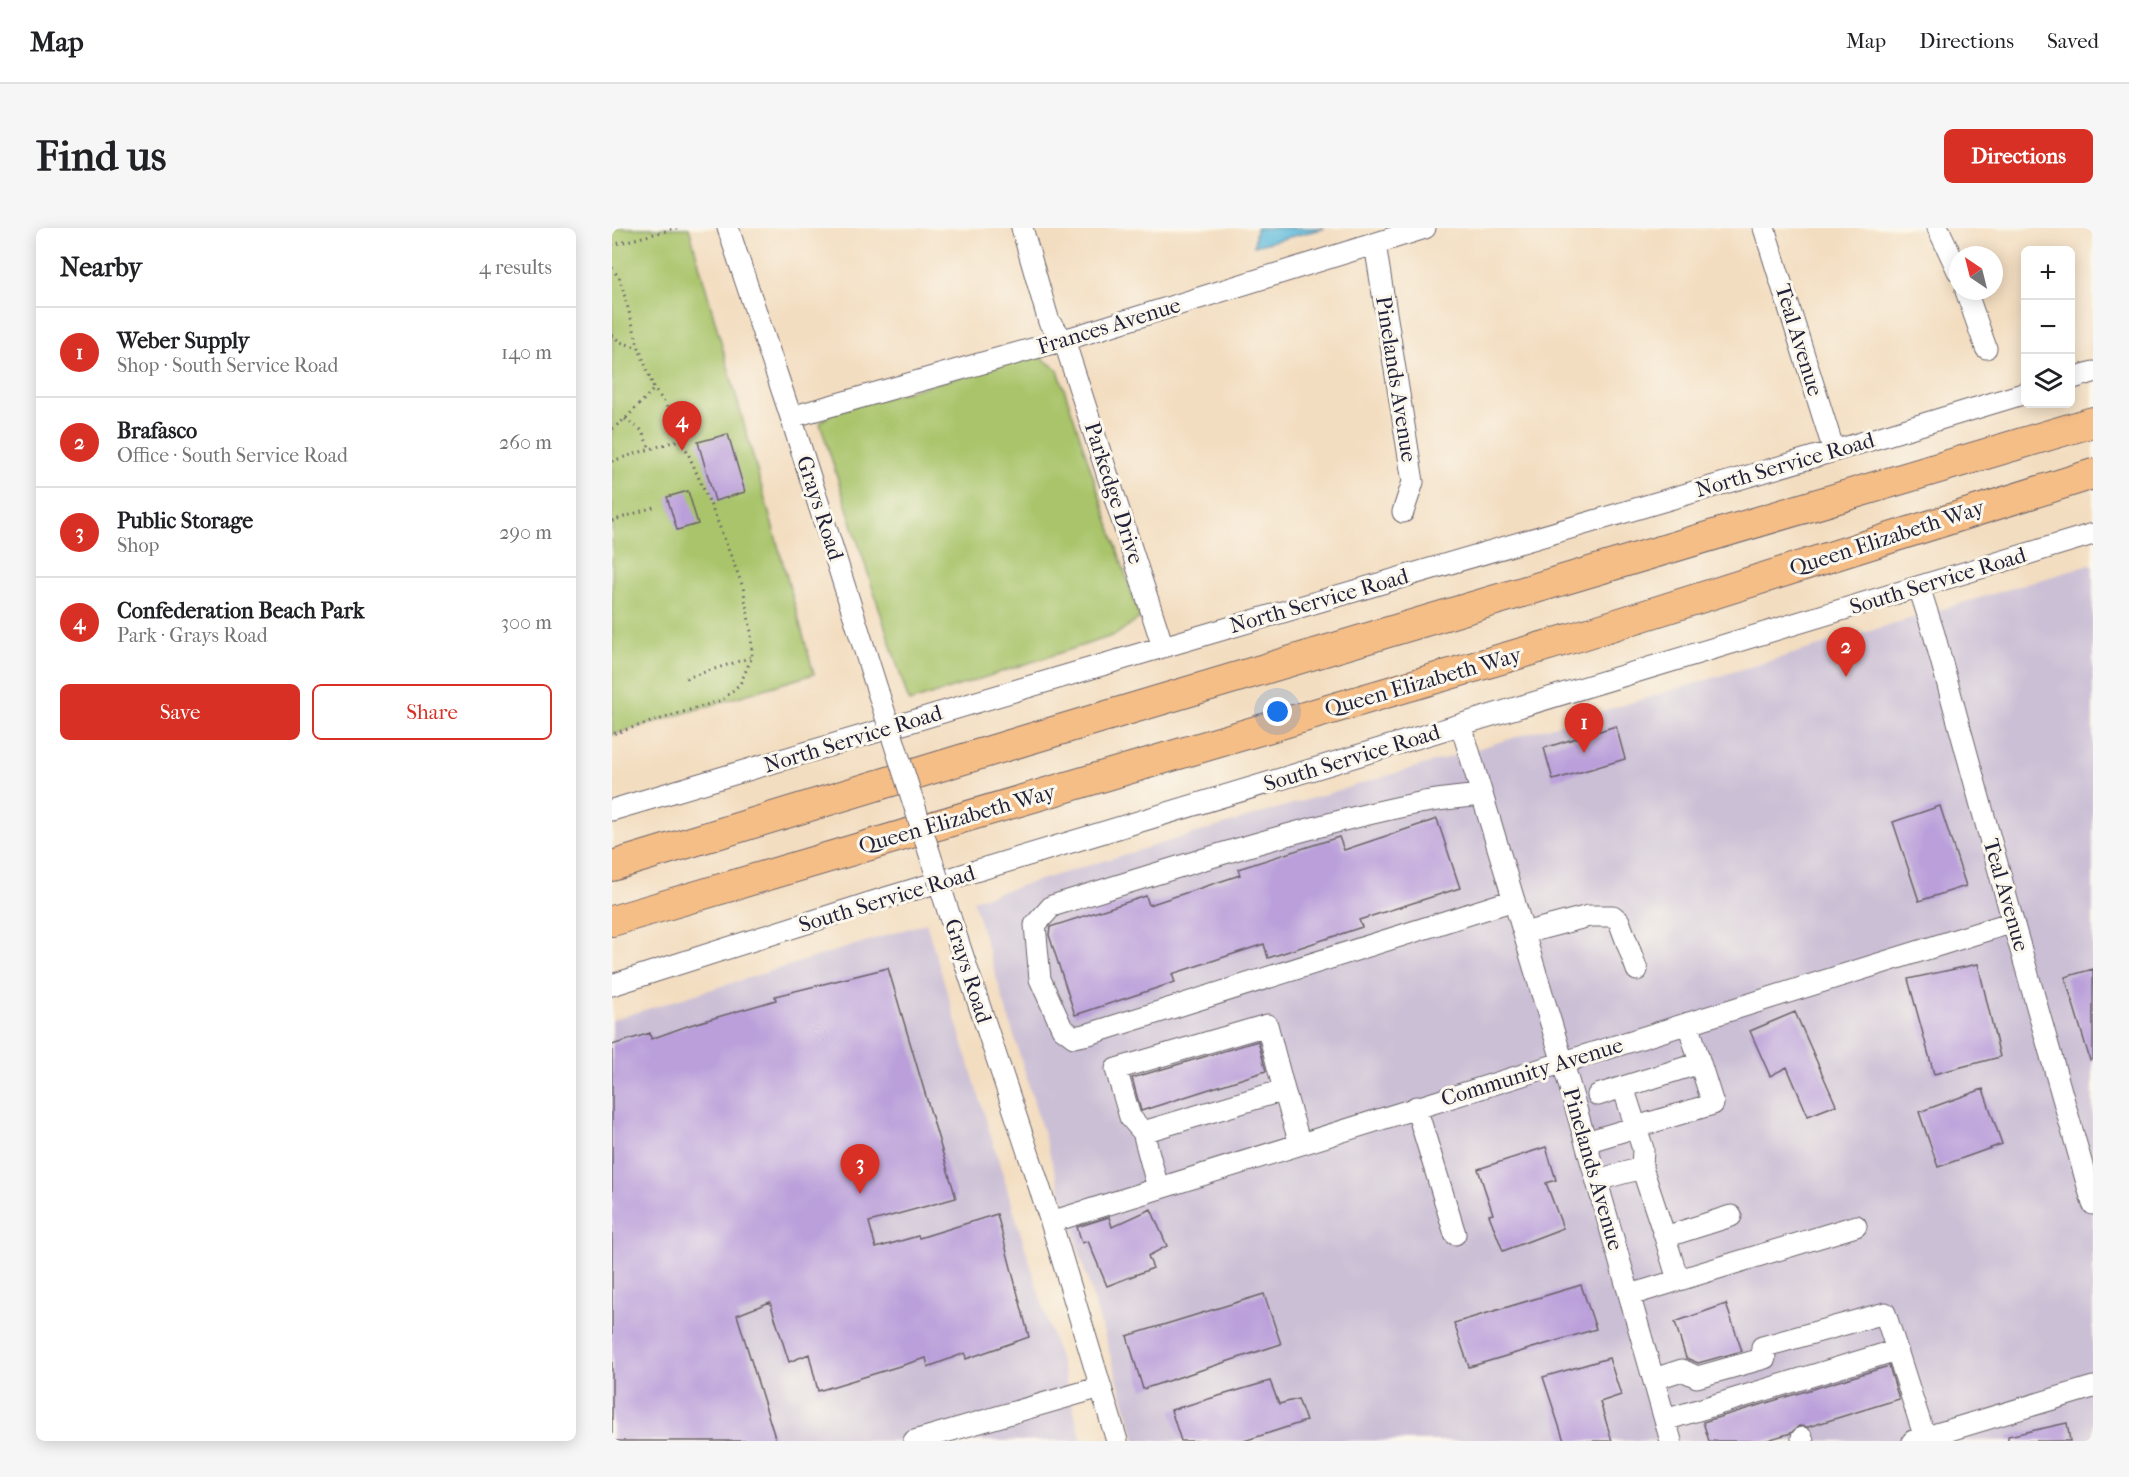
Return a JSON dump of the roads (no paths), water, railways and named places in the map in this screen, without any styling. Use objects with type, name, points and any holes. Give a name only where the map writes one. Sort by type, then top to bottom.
[{"type":"highway","points":[[612,866],[1026,740],[2093,423]]},
{"type":"highway","name":"Queen Elizabeth Way","points":[[612,921],[1579,636],[2093,474]]},
{"type":"street","name":"Grays Road","points":[[728,228],[1051,1222],[1117,1441]]},
{"type":"street","name":"Parkedge Drive","points":[[1022,228],[1049,322],[1064,340],[1162,647]]},
{"type":"street","name":"Frances Avenue","points":[[791,417],[1064,340],[1425,228]]},
{"type":"street","name":"Teal Avenue","points":[[1764,228],[1834,451]]},
{"type":"street","points":[[1938,228],[1949,252]]},
{"type":"street","name":"Pinelands Avenue","points":[[1375,244],[1413,482],[1403,512]]},
{"type":"street","points":[[1969,300],[1986,348]]},
{"type":"street","points":[[2075,377],[2093,372]]},
{"type":"street","name":"North Service Road","points":[[612,810],[2021,394]]},
{"type":"street","name":"South Service Road","points":[[612,985],[879,900],[2093,534]]},
{"type":"street","name":"Teal Avenue","points":[[1919,586],[2093,1204]]},
{"type":"street","name":"Pinelands Avenue","points":[[1461,725],[1563,1063],[1671,1441]]},
{"type":"street","points":[[1482,795],[1420,803],[1349,819],[1052,906],[1035,925],[1040,979],[1062,1028],[1074,1036],[1089,1034],[1514,900]]},
{"type":"street","points":[[1524,933],[1589,916],[1613,916],[1619,921],[1637,970]]},
{"type":"street","name":"Community Avenue","points":[[1051,1222],[2013,922]]},
{"type":"street","points":[[1586,1142],[1713,1104],[1688,1023]]},
{"type":"street","points":[[1158,1188],[1143,1132],[1130,1117],[1116,1069],[1267,1025],[1300,1144]]},
{"type":"street","points":[[1598,1095],[1700,1064]]},
{"type":"street","points":[[1623,1087],[1643,1149],[1642,1168],[1678,1280]]},
{"type":"street","points":[[1143,1132],[1284,1090]]},
{"type":"street","points":[[1416,1107],[1455,1234]]},
{"type":"street","points":[[1597,1180],[1642,1168]]},
{"type":"street","points":[[1665,1237],[1731,1216]]},
{"type":"street","points":[[1630,1295],[1856,1226]]},
{"type":"street","points":[[1654,1379],[1682,1370],[1696,1377],[1766,1358],[1762,1347],[1885,1313],[1897,1350],[1919,1439],[2093,1387]]},
{"type":"street","points":[[1665,1420],[1897,1350]]},
{"type":"street","points":[[914,1441],[1101,1387]]},
{"type":"water","points":[[1256,228],[1325,228],[1254,246]]},
{"type":"place","name":"Confederation Beach Park","points":[[682,451]]},
{"type":"place","name":"Brafasco","points":[[1846,677]]},
{"type":"place","name":"Weber Supply","points":[[1584,753]]},
{"type":"place","name":"Public Storage","points":[[860,1194]]}]
